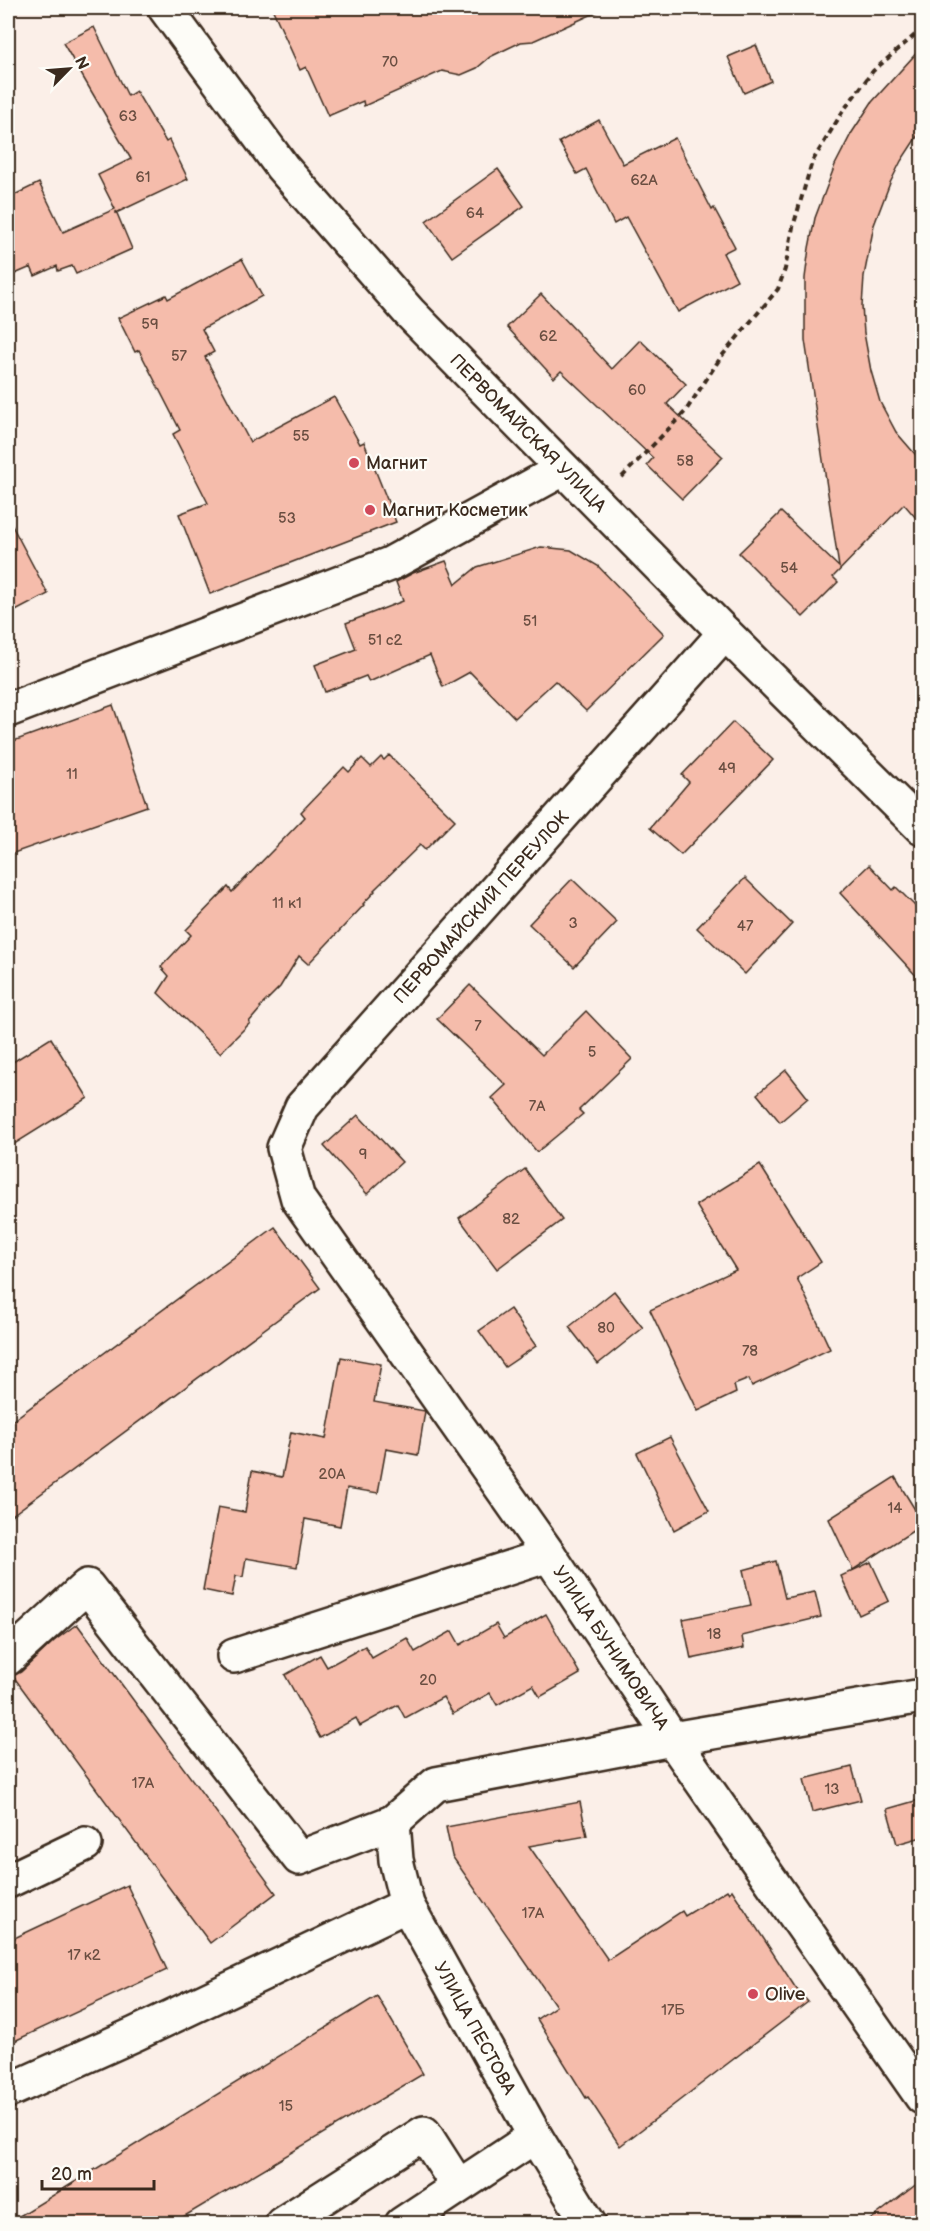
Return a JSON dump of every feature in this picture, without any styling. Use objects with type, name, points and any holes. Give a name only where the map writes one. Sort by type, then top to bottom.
[{"type":"street","name":"ПЕРВОМАЙСКАЯ УЛИЦА","points":[[165,8],[282,167],[409,312],[725,633],[922,828]]},
{"type":"street","points":[[8,710],[390,564],[563,469]]},
{"type":"street","name":"ПЕРВОМАЙСКИЙ ПЕРЕУЛОК","points":[[298,1199],[284,1148],[302,1107],[725,633]]},
{"type":"street","name":"УЛИЦА БУНИМОВИЧА","points":[[298,1199],[549,1555],[672,1739],[922,2097]]},
{"type":"street","points":[[234,1656],[549,1555]]},
{"type":"street","points":[[8,1658],[87,1586],[298,1858],[393,1822],[436,1784],[672,1739],[922,1696]]},
{"type":"street","name":"УЛИЦА ПЕСТОВА","points":[[393,1822],[396,1860],[407,1905],[535,2136],[589,2223]]},
{"type":"street","points":[[8,1881],[85,1844]]},
{"type":"street","points":[[8,2091],[135,2034],[407,1905]]},
{"type":"street","points":[[282,2223],[424,2133],[458,2187]]},
{"type":"street","points":[[402,2223],[535,2136]]},
{"type":"path","points":[[597,504],[685,412],[721,357],[778,289],[812,162],[843,111],[873,71],[922,29]]},
{"type":"building","points":[[272,8],[606,8],[533,41],[521,42],[461,75],[442,71],[364,106],[363,101],[328,116],[306,67],[300,70]]},
{"type":"building","points":[[94,27],[128,96],[136,91],[166,142],[169,140],[188,179],[117,213],[132,249],[76,274],[72,266],[58,271],[57,266],[35,276],[31,267],[8,277],[8,198],[39,183],[63,232],[115,209],[98,175],[131,159],[63,43]]},
{"type":"building","points":[[756,45],[771,81],[744,93],[728,57]]},
{"type":"building","points":[[922,47],[922,129],[890,183],[874,225],[864,276],[862,306],[871,371],[880,402],[896,432],[922,462],[922,525],[904,504],[833,577],[838,582],[803,617],[739,553],[781,512],[839,567],[805,340],[805,278],[809,248],[815,218],[835,165],[851,134],[872,102]]},
{"type":"building","points":[[599,120],[623,164],[675,138],[712,210],[714,208],[735,247],[723,253],[737,280],[678,312],[626,217],[614,224],[586,169],[577,174],[559,142]]},
{"type":"building","points":[[498,169],[524,206],[452,257],[426,221]]},
{"type":"building","points":[[242,259],[262,296],[202,329],[214,352],[205,357],[250,442],[334,397],[360,444],[364,442],[396,522],[210,594],[179,514],[208,503],[173,434],[180,430],[139,350],[135,352],[118,318],[166,295],[168,299]]},
{"type":"building","points":[[541,294],[612,369],[640,340],[686,384],[667,404],[723,457],[682,499],[647,465],[653,458],[561,371],[554,378],[507,327]]},
{"type":"building","points":[[8,518],[48,594],[8,615]]},
{"type":"building","points":[[541,547],[571,550],[598,566],[664,634],[586,711],[555,681],[515,718],[470,672],[443,687],[430,655],[369,682],[366,676],[325,692],[315,665],[356,649],[346,623],[403,601],[396,582],[446,561],[456,584],[477,567]]},
{"type":"building","points":[[113,705],[147,806],[8,855],[8,743]]},
{"type":"building","points":[[733,722],[773,760],[681,855],[650,828],[689,782],[682,775]]},
{"type":"building","points":[[389,755],[455,820],[425,850],[420,845],[374,890],[364,905],[308,964],[299,956],[280,987],[260,1007],[250,1023],[220,1053],[158,993],[169,976],[161,967],[191,935],[186,930],[228,887],[232,892],[274,849],[305,817],[301,812],[344,767],[349,772],[362,758],[371,767],[381,757],[384,760]]},
{"type":"building","points":[[869,865],[893,890],[896,887],[922,913],[922,982],[840,893]]},
{"type":"building","points":[[745,878],[792,924],[745,974],[697,928]]},
{"type":"building","points":[[572,879],[617,922],[574,967],[529,924]]},
{"type":"building","points":[[470,985],[542,1055],[586,1011],[632,1059],[579,1110],[583,1114],[537,1152],[492,1098],[506,1085],[437,1019]]},
{"type":"building","points":[[51,1038],[88,1098],[8,1148],[8,1065]]},
{"type":"building","points":[[786,1070],[808,1098],[780,1122],[757,1094]]},
{"type":"building","points":[[358,1115],[402,1162],[367,1194],[324,1146]]},
{"type":"building","points":[[760,1165],[821,1262],[797,1278],[830,1349],[752,1386],[749,1379],[734,1385],[736,1393],[698,1411],[650,1310],[736,1270],[696,1205]]},
{"type":"building","points":[[525,1169],[562,1220],[497,1269],[459,1218]]},
{"type":"building","points":[[275,1227],[320,1288],[8,1518],[8,1424]]},
{"type":"building","points":[[614,1291],[643,1328],[598,1364],[569,1327]]},
{"type":"building","points":[[510,1309],[536,1346],[505,1367],[479,1331]]},
{"type":"building","points":[[341,1357],[381,1364],[374,1402],[425,1411],[418,1455],[386,1449],[378,1493],[347,1488],[340,1526],[305,1519],[297,1567],[246,1558],[243,1577],[236,1576],[232,1596],[203,1590],[218,1507],[245,1512],[252,1471],[282,1477],[291,1432],[326,1439]]},
{"type":"building","points":[[670,1437],[709,1511],[674,1530],[637,1453]]},
{"type":"building","points":[[895,1477],[922,1521],[922,1525],[853,1570],[829,1519]]},
{"type":"building","points":[[776,1561],[785,1598],[815,1592],[821,1617],[742,1636],[744,1648],[691,1659],[683,1619],[751,1605],[743,1570]]},
{"type":"building","points":[[871,1562],[889,1601],[859,1615],[841,1576]]},
{"type":"building","points":[[546,1614],[580,1674],[540,1697],[533,1685],[497,1705],[490,1693],[453,1714],[443,1697],[405,1718],[398,1705],[360,1726],[356,1718],[320,1738],[285,1675],[320,1655],[327,1667],[365,1646],[372,1658],[407,1638],[415,1652],[452,1631],[460,1645],[496,1624],[504,1638]]},
{"type":"building","points":[[77,1624],[276,1893],[210,1943],[13,1676],[21,1672],[54,1641]]},
{"type":"building","points":[[852,1767],[861,1800],[812,1812],[804,1779]]},
{"type":"building","points":[[922,1799],[922,1837],[897,1844],[887,1809]]},
{"type":"building","points":[[580,1802],[587,1836],[529,1846],[608,1960],[682,1911],[685,1916],[727,1890],[729,1893],[732,1890],[795,1987],[808,2002],[620,2146],[588,2097],[586,2098],[537,2019],[556,2006],[452,1856],[446,1827]]},
{"type":"building","points":[[127,1885],[167,1970],[8,2044],[8,1941]]},
{"type":"building","points":[[377,1996],[423,2074],[173,2223],[8,2223]]},
{"type":"building","points":[[922,2180],[922,2223],[866,2223]]},
{"type":"place","name":"Магнит","points":[[354,463]]},
{"type":"place","name":"Магнит Косметик","points":[[370,510]]},
{"type":"place","name":"Olive","points":[[753,1994]]}]
